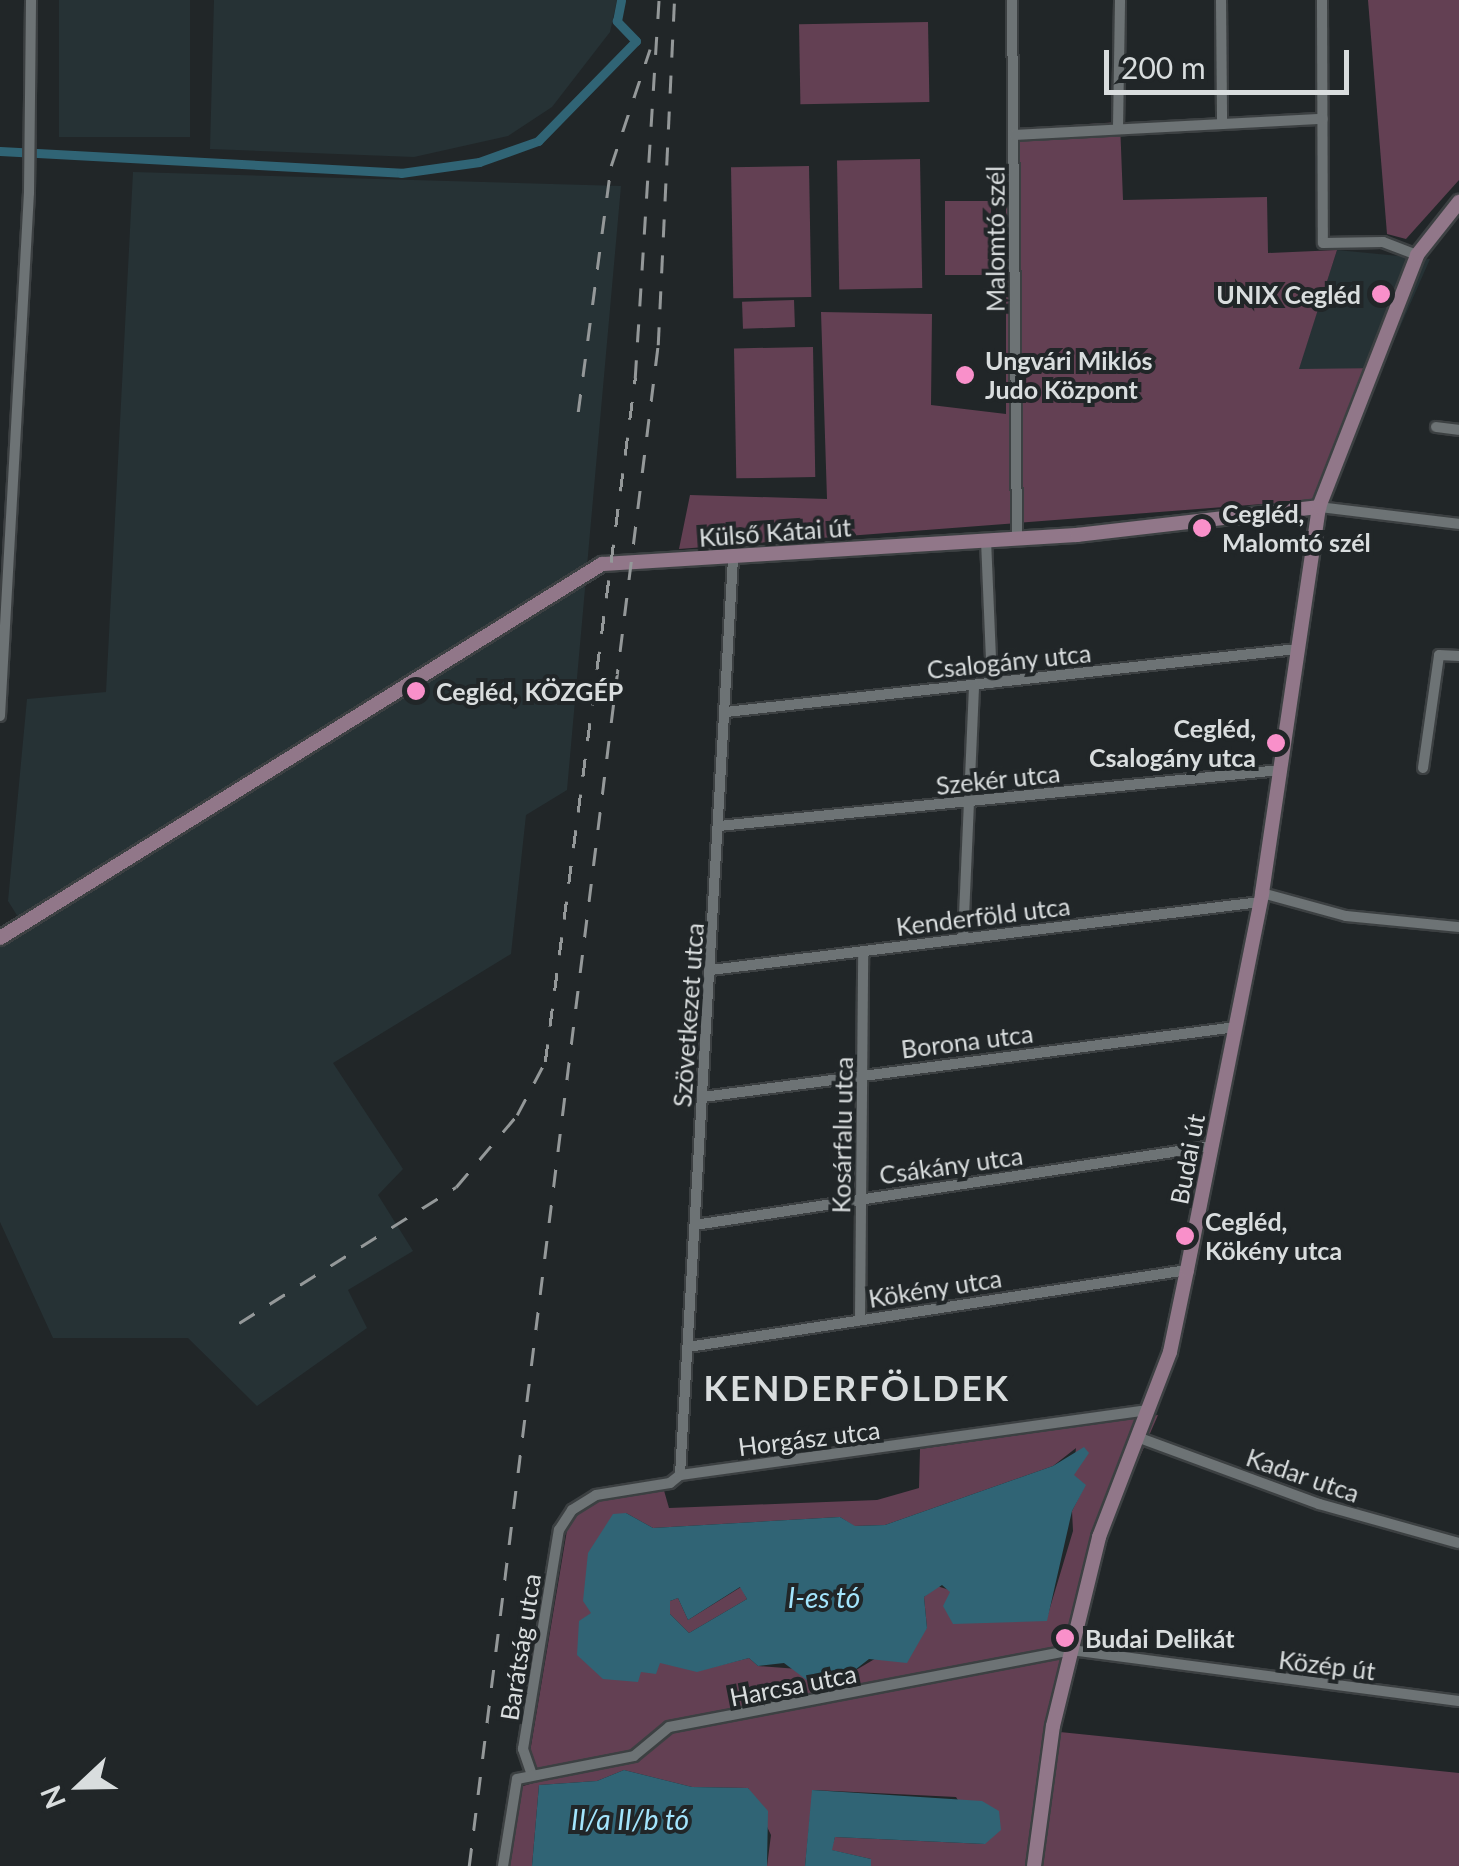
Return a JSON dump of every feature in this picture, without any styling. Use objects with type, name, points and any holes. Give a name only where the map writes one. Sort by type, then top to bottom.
[{"type":"main road","points":[[1320,507],[1418,255],[1459,202]]},
{"type":"main road","name":"Külső Kátai út","points":[[2,932],[580,574],[609,563],[1017,538],[1320,507]]},
{"type":"main road","name":"Budai út","points":[[1034,1866],[1050,1742],[1098,1537],[1170,1352],[1188,1270],[1261,898],[1320,507]]},
{"type":"street","points":[[0,716],[30,153],[32,0]]},
{"type":"street","name":"Malomtó szél","points":[[1012,0],[1017,538]]},
{"type":"street","points":[[1118,128],[1120,0]]},
{"type":"street","points":[[1221,0],[1222,124]]},
{"type":"street","points":[[1322,0],[1323,243],[1382,242],[1418,255]]},
{"type":"street","points":[[1014,134],[1323,120]]},
{"type":"street","points":[[1436,427],[1459,430]]},
{"type":"street","points":[[1320,507],[1459,524]]},
{"type":"street","points":[[986,540],[992,683]]},
{"type":"street","name":"Szövetkezet utca","points":[[680,1475],[733,558]]},
{"type":"street","name":"Csalogány utca","points":[[726,712],[1297,650]]},
{"type":"street","points":[[1423,768],[1439,655],[1459,656]]},
{"type":"street","points":[[963,939],[974,685]]},
{"type":"street","name":"Szekér utca","points":[[720,826],[1280,770]]},
{"type":"street","points":[[1261,898],[1346,916],[1459,926]]},
{"type":"street","name":"Kenderföld utca","points":[[711,970],[1261,898]]},
{"type":"street","name":"Kosárfalu utca","points":[[860,1320],[863,951]]},
{"type":"street","name":"Borona utca","points":[[703,1097],[1236,1027]]},
{"type":"street","name":"Csákány utca","points":[[695,1225],[1212,1146]]},
{"type":"street","name":"Kökény utca","points":[[688,1347],[1188,1270]]},
{"type":"street","name":"Horgász utca","points":[[596,1495],[670,1483],[680,1475],[1149,1410]]},
{"type":"street","name":"Kadar utca","points":[[1137,1437],[1319,1504],[1459,1544]]},
{"type":"street","name":"Barátság utca","points":[[532,1775],[523,1749],[559,1530],[568,1514],[596,1495]]},
{"type":"street","name":"Közép út","points":[[1070,1650],[1459,1701]]},
{"type":"street","name":"Harcsa utca","points":[[532,1775],[634,1756],[668,1727],[1070,1650]]},
{"type":"street","points":[[503,1866],[512,1783],[532,1775]]},
{"type":"shaded area","points":[[59,0],[190,0],[190,137],[59,137]]},
{"type":"shaded area","points":[[214,0],[617,0],[610,32],[552,107],[508,136],[414,157],[210,149]]},
{"type":"shaded area","points":[[1368,0],[1459,0],[1459,180],[1406,239],[1387,234]]},
{"type":"shaded area","points":[[928,22],[929,102],[800,104],[799,24]]},
{"type":"shaded area","points":[[1120,122],[1123,200],[1267,197],[1268,253],[1337,250],[1299,369],[1382,368],[1328,499],[679,549],[690,495],[827,499],[821,312],[932,314],[931,405],[1006,414],[1006,129]]},
{"type":"shaded area","points":[[920,159],[922,288],[839,289],[837,160]]},
{"type":"shaded area","points":[[809,166],[811,297],[733,298],[731,167]]},
{"type":"shaded area","points":[[133,172],[621,186],[567,790],[526,815],[511,954],[333,1063],[403,1169],[378,1195],[413,1251],[348,1290],[367,1328],[257,1406],[188,1338],[53,1338],[0,1222],[0,944],[25,928],[8,901],[27,699],[106,692]]},
{"type":"shaded area","points":[[945,201],[991,201],[991,275],[945,275]]},
{"type":"shaded area","points":[[1337,250],[1430,259],[1382,368],[1298,370]]},
{"type":"shaded area","points":[[794,300],[795,327],[743,329],[742,302]]},
{"type":"shaded area","points":[[813,347],[815,477],[736,478],[734,348]]},
{"type":"shaded area","points":[[1158,1415],[1108,1530],[1060,1732],[1459,1773],[1459,1866],[871,1866],[871,1859],[831,1850],[835,1837],[985,1844],[956,1797],[813,1790],[805,1866],[767,1866],[771,1835],[748,1788],[692,1787],[624,1770],[597,1781],[539,1785],[532,1866],[508,1866],[516,1788],[537,1782],[529,1758],[569,1518],[597,1496],[663,1487],[669,1508],[877,1500],[919,1488],[920,1449]],"holes":[[[1076,1448],[1073,1475],[1085,1485],[1072,1511],[1073,1531],[1046,1621],[937,1586],[924,1597],[927,1628],[851,1673],[758,1666],[749,1658],[697,1671],[659,1662],[640,1672],[579,1622],[592,1613],[626,1513],[653,1528],[840,1517],[854,1526],[885,1525],[1053,1466]]]},
{"type":"shaded area","points":[[741,1587],[747,1599],[689,1633],[670,1614],[670,1601],[678,1598],[688,1620]]},
{"type":"water","name":"I-es tó","points":[[1084,1447],[1089,1453],[1074,1475],[1086,1485],[1072,1511],[1047,1621],[953,1624],[943,1606],[950,1592],[942,1585],[924,1597],[927,1628],[907,1663],[869,1659],[851,1673],[808,1681],[784,1663],[758,1666],[749,1658],[697,1672],[660,1663],[656,1674],[641,1672],[638,1682],[603,1679],[577,1655],[579,1621],[591,1613],[583,1601],[588,1553],[613,1514],[626,1513],[653,1528],[840,1517],[855,1526],[885,1525],[1053,1466]],"holes":[[[740,1587],[747,1599],[689,1633],[670,1614],[670,1601],[678,1598],[688,1620]]]},
{"type":"water","name":"II/a II/b tó","points":[[624,1770],[692,1787],[748,1788],[768,1811],[767,1866],[532,1866],[539,1785],[597,1781]]},
{"type":"water","points":[[812,1790],[982,1801],[999,1811],[1001,1830],[985,1844],[835,1837],[832,1850],[871,1859],[871,1866],[805,1866]]},
{"type":"waterway","points":[[0,151],[401,173],[479,162],[538,141],[636,41],[617,21],[621,0]]},
{"type":"railway","points":[[239,1323],[456,1187],[517,1115],[545,1062],[635,378],[659,0]]},
{"type":"railway","points":[[469,1866],[658,345],[674,0]]},
{"type":"railway","points":[[578,412],[611,166],[650,49]]},
{"type":"place","name":"UNIX Cegléd","points":[[1381,294]]},
{"type":"place","name":"Ungvári Miklós Judo Központ","points":[[965,375]]},
{"type":"place","name":"Cegléd, Malomtó szél","points":[[1202,528]]},
{"type":"place","name":"Cegléd, KÖZGÉP","points":[[416,691]]},
{"type":"place","name":"Cegléd, Csalogány utca","points":[[1276,743]]},
{"type":"place","name":"Cegléd, Kökény utca","points":[[1185,1236]]},
{"type":"place","name":"Budai Delikát","points":[[1065,1638]]},
{"type":"district","name":"KENDERFÖLDEK","points":[[857,1387]]}]
